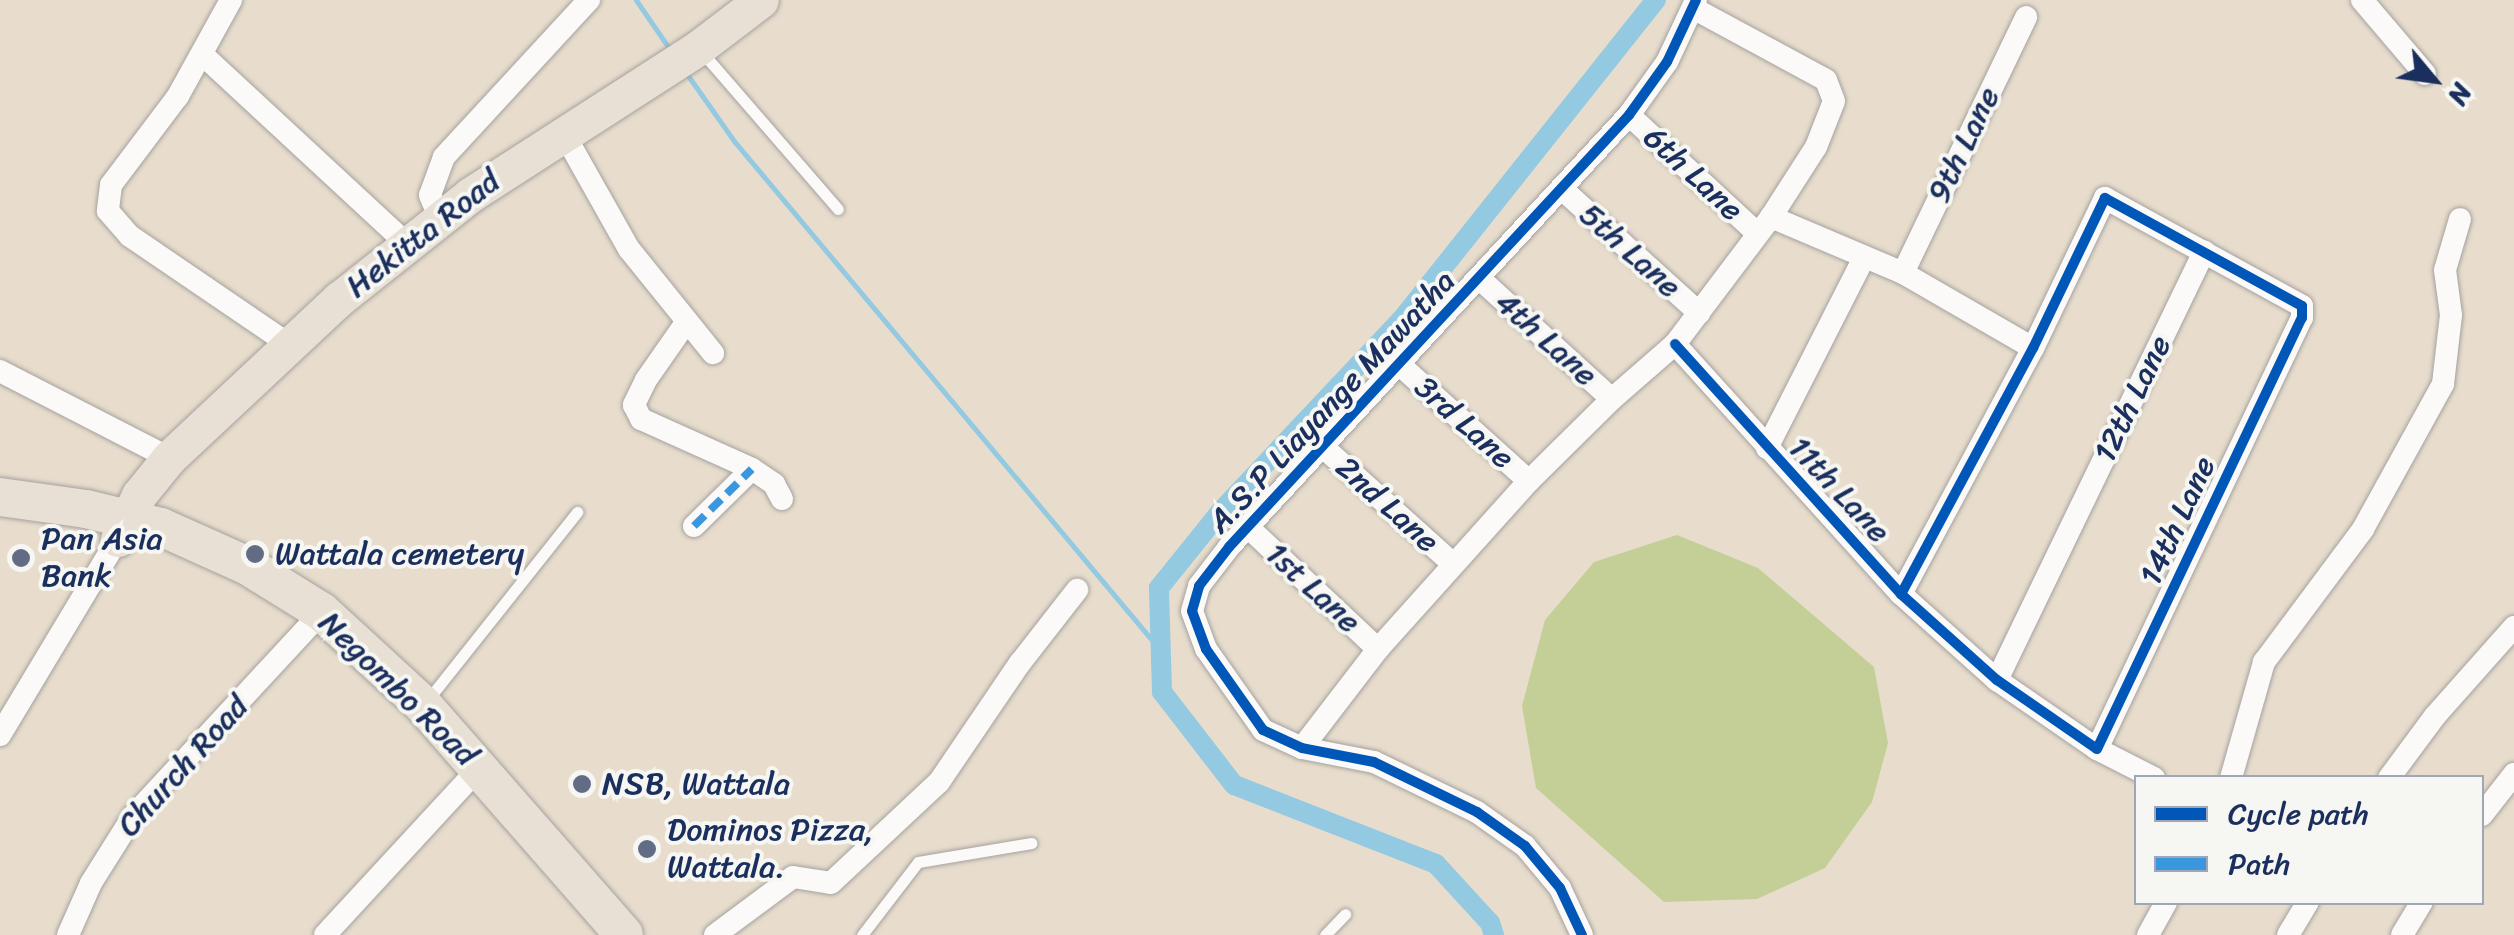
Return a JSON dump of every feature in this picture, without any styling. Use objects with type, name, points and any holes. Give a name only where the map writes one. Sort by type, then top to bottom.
[{"type":"highway","name":"Negombo Road","points":[[0,497],[122,528],[312,621],[423,705],[471,777],[597,935]]},
{"type":"highway","name":"Negombo Road","points":[[0,516],[122,528]]},
{"type":"highway","name":"Negombo Road","points":[[312,621],[384,698],[471,777],[624,935]]},
{"type":"main road","name":"Hekitta Road","points":[[122,528],[169,458],[287,342],[440,219],[563,132],[692,52],[761,0]]},
{"type":"street","points":[[214,33],[215,0]]},
{"type":"street","points":[[231,0],[204,56],[118,173],[108,198],[108,211],[130,236],[287,342]]},
{"type":"street","points":[[440,219],[430,195],[444,157],[589,0]]},
{"type":"street","points":[[2362,0],[2425,74]]},
{"type":"street","points":[[1302,748],[1378,649],[1452,564],[1612,399],[1675,344],[1764,225],[1816,147],[1834,101],[1832,88],[1816,72],[1694,4]]},
{"type":"street","name":"A.S.P Liayange Mawatha","points":[[1582,935],[1560,888],[1525,846],[1477,812],[1374,762],[1302,748],[1262,730],[1206,650],[1192,610],[1199,586],[1248,528],[1629,115],[1667,62],[1694,4]]},
{"type":"street","name":"9th Lane","points":[[1903,273],[2026,17]]},
{"type":"street","points":[[204,56],[407,244]]},
{"type":"street","name":"6th Lane","points":[[1629,115],[1764,225]]},
{"type":"street","points":[[563,132],[629,248],[684,324],[713,353]]},
{"type":"street","name":"5th Lane","points":[[1562,189],[1699,313]]},
{"type":"street","points":[[1764,225],[1903,273],[2033,348],[2105,198],[2204,251]]},
{"type":"street","points":[[2231,775],[2264,662],[2363,530],[2444,384],[2452,315],[2445,270],[2460,219]]},
{"type":"street","name":"12th Lane","points":[[1997,680],[2204,251]]},
{"type":"street","name":"14th Lane","points":[[2097,749],[2302,318],[2302,306],[2292,297],[2204,251]]},
{"type":"street","points":[[1767,448],[1864,258]]},
{"type":"street","name":"4th Lane","points":[[1480,279],[1612,399]]},
{"type":"street","points":[[684,324],[634,405],[641,419],[752,469],[774,484],[782,499]]},
{"type":"street","name":"11th Lane","points":[[1675,344],[1901,594],[2033,348]]},
{"type":"street","name":"3rd Lane","points":[[1400,365],[1529,481]]},
{"type":"street","points":[[0,371],[169,458]]},
{"type":"street","name":"2nd Lane","points":[[1322,446],[1452,564]]},
{"type":"street","points":[[694,526],[752,469]]},
{"type":"street","points":[[0,735],[122,528]]},
{"type":"street","name":"1st Lane","points":[[1248,528],[1378,649]]},
{"type":"street","points":[[715,935],[794,877],[831,883],[939,782],[1020,663],[1077,590]]},
{"type":"street","points":[[1901,594],[1997,680],[2097,749],[2148,775]]},
{"type":"street","name":"Church Road","points":[[68,935],[92,883],[133,816],[312,621]]},
{"type":"street","points":[[2391,775],[2435,716],[2514,627]]},
{"type":"street","points":[[2484,813],[2514,774]]},
{"type":"street","points":[[325,935],[471,777]]},
{"type":"street","points":[[2148,935],[2164,905]]},
{"type":"street","points":[[2288,935],[2306,905]]},
{"type":"street","points":[[2402,935],[2420,905]]},
{"type":"lane","points":[[692,52],[838,209]]},
{"type":"lane","points":[[423,705],[577,512]]},
{"type":"lane","points":[[862,935],[918,862],[1031,843]]},
{"type":"lane","points":[[1325,935],[1344,914]]},
{"type":"green space","points":[[1677,535],[1758,568],[1874,667],[1888,743],[1872,802],[1825,868],[1757,899],[1664,902],[1536,788],[1522,706],[1545,620],[1594,562]]},
{"type":"waterway","points":[[636,0],[669,48]]},
{"type":"waterway","points":[[1494,935],[1490,923],[1436,864],[1234,785],[1162,692],[1159,588],[1220,512],[1402,319],[1656,0]]},
{"type":"waterway","points":[[684,70],[734,141],[1161,651]]},
{"type":"marked path","points":[[694,526],[752,469]]},
{"type":"cycle path","points":[[1582,935],[1560,888],[1525,846],[1477,812],[1374,762],[1302,748],[1263,730],[1206,649],[1192,611],[1199,586],[1229,547],[1629,115],[1667,62],[1696,0]]},
{"type":"cycle path","points":[[1675,344],[1901,594],[1997,680],[2097,749],[2302,318],[2302,306],[2105,198],[2033,348],[1901,594]]},
{"type":"place","name":"Wattala cemetery","points":[[255,554]]},
{"type":"place","name":"Pan Asia Bank","points":[[21,558]]},
{"type":"place","name":"NSB, Wattala","points":[[582,784]]},
{"type":"place","name":"Dominos Pizza, Wattala.","points":[[647,849]]}]
